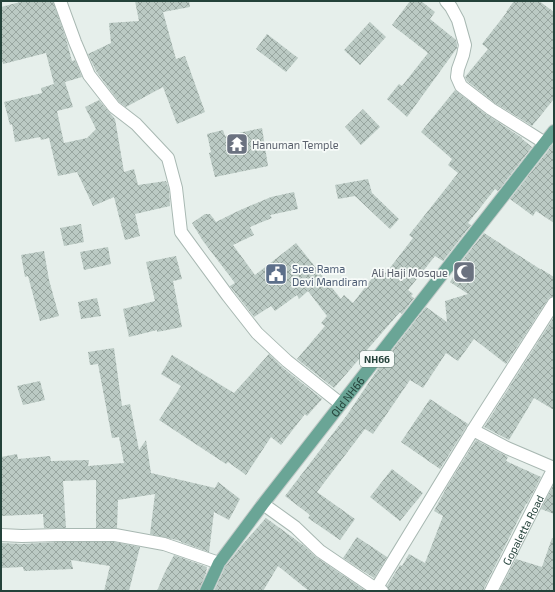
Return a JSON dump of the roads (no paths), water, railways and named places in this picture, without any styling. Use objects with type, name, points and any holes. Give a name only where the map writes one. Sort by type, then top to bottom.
[{"type":"main road","name":"Old NH66","points":[[206,591],[219,563],[263,504],[554,131]]},
{"type":"street","points":[[60,1],[89,75],[114,107],[136,124],[168,158],[176,188],[181,232],[257,333],[287,361],[341,404]]},
{"type":"street","points":[[446,1],[458,20],[465,45],[457,77],[461,86],[491,110],[545,143]]},
{"type":"street","points":[[263,504],[295,527],[320,551],[379,590],[473,430],[554,303]]},
{"type":"street","points":[[473,430],[508,448],[554,468]]},
{"type":"street","name":"Gopaletta Road","points":[[491,591],[554,468]]},
{"type":"street","points":[[1,535],[115,535],[164,544],[219,563]]},
{"type":"place","name":"Hanuman Temple","points":[[237,144]]},
{"type":"place","name":"Ali Haji Mosque","points":[[464,272]]},
{"type":"place","name":"Sree Rama Devi Mandiram","points":[[276,274]]}]
